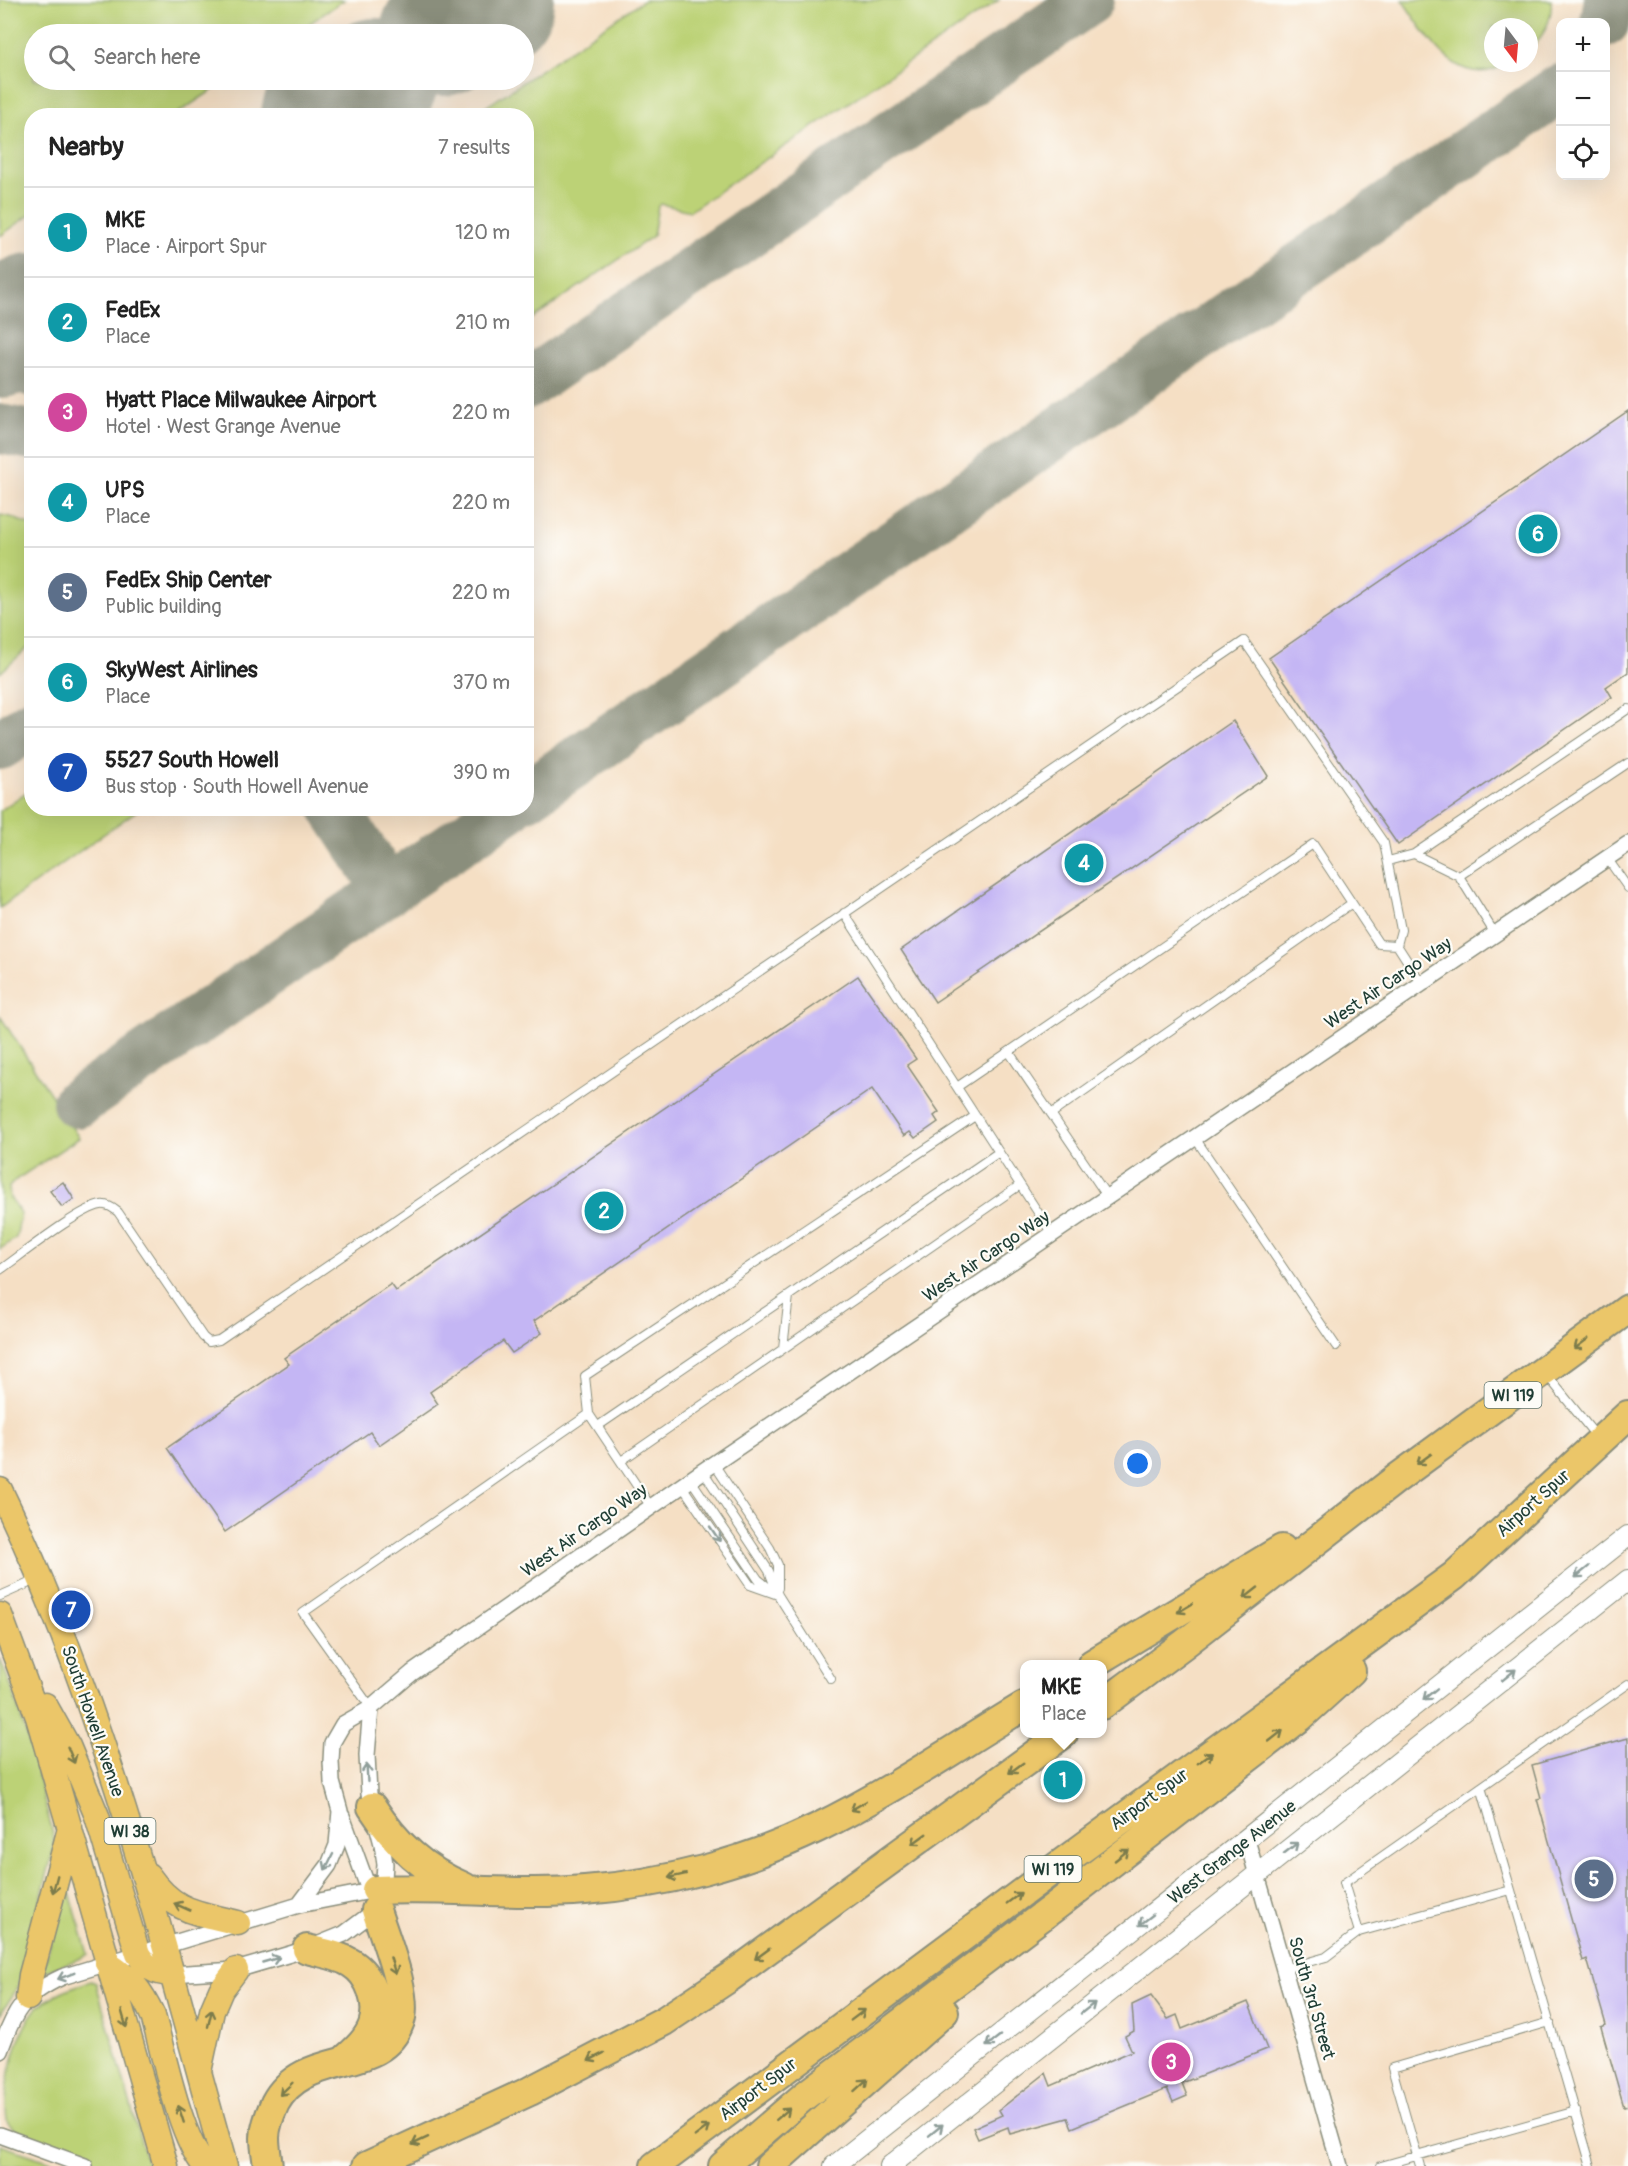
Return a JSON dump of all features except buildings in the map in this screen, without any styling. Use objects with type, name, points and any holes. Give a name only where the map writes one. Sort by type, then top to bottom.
[{"type":"highway","name":"WI 119","points":[[1107,1701],[1396,1479],[1628,1309]]},
{"type":"highway","name":"Airport Spur","points":[[655,2166],[1037,1881],[1454,1576],[1628,1415]]},
{"type":"highway","points":[[1100,1660],[1396,1479]]},
{"type":"highway","points":[[723,2166],[803,2097],[1058,1905],[1299,1718],[1454,1576]]},
{"type":"highway","points":[[268,2166],[265,2137],[270,2114],[281,2092],[305,2072],[362,2057],[377,2050],[391,2038],[400,2020],[401,2002],[396,1974],[376,1900],[474,1890],[548,1893],[604,1888],[681,1875],[753,1854],[796,1838],[834,1820],[1020,1708]]},
{"type":"highway","points":[[367,2166],[530,2091],[663,2021],[730,1977],[1059,1738]]},
{"type":"highway","points":[[372,1807],[392,1835],[417,1861],[439,1875],[474,1890]]},
{"type":"highway","points":[[770,2166],[1009,1955],[1058,1905]]},
{"type":"highway","points":[[307,1950],[331,1954],[353,1964],[368,1980],[375,2001],[373,2025],[363,2044],[344,2060]]},
{"type":"main road","name":"South Howell Avenue","points":[[0,1490],[40,1578],[86,1692],[141,1864],[225,2166]]},
{"type":"main road","points":[[0,1615],[38,1717],[166,2166]]},
{"type":"main road","points":[[14,1648],[68,1746],[87,1792],[100,1827],[138,1954],[151,1970],[171,1974]]},
{"type":"main road","points":[[28,1998],[31,1975],[70,1827]]},
{"type":"main road","points":[[141,1864],[160,1892],[173,1903],[191,1911],[238,1923]]},
{"type":"main road","points":[[107,1963],[129,1977],[142,1994],[153,2016],[182,2118],[199,2159],[205,2166]]},
{"type":"main road","points":[[199,2073],[212,2011],[221,1990],[236,1970]]},
{"type":"street","name":"West Air Cargo Way","points":[[299,1905],[329,1865],[337,1845],[340,1811],[332,1782],[331,1761],[332,1743],[343,1724],[371,1708],[412,1673],[697,1475],[1628,844]]},
{"type":"street","name":"West Grange Avenue","points":[[834,2166],[1628,1536]]},
{"type":"street","name":"West Grange Avenue","points":[[890,2166],[1628,1580]]},
{"type":"street","points":[[171,1974],[236,1970],[307,1950],[344,1934],[376,1900],[384,1879],[385,1864],[369,1794],[367,1755],[371,1708]]},
{"type":"street","points":[[1349,1758],[1371,1785]]},
{"type":"street","points":[[340,1811],[366,1881],[376,1900]]},
{"type":"street","name":"South 3rd Street","points":[[1247,1840],[1340,2166]]},
{"type":"street","points":[[0,2051],[14,2015],[28,1998],[44,1985],[62,1977],[299,1905],[376,1900]]},
{"type":"street","points":[[0,2135],[86,2166]]},
{"type":"lane","points":[[0,1270],[85,1211],[101,1205],[112,1208],[118,1212],[203,1337],[209,1342],[219,1340],[1244,641],[1384,843],[1401,930],[1397,945],[1422,984]]},
{"type":"lane","points":[[1388,861],[1414,854],[1628,709]]},
{"type":"lane","points":[[1459,876],[1628,763]]},
{"type":"lane","points":[[957,1088],[1313,844],[1379,944],[1397,945]]},
{"type":"lane","points":[[1414,854],[1459,876],[1495,934]]},
{"type":"lane","points":[[1607,858],[1628,888]]},
{"type":"lane","points":[[1051,1114],[1352,903]]},
{"type":"lane","points":[[844,914],[1052,1234]]},
{"type":"lane","points":[[1009,1052],[1107,1196]]},
{"type":"lane","points":[[651,1507],[589,1414],[585,1376],[975,1116]]},
{"type":"lane","points":[[1194,1138],[1336,1346]]},
{"type":"lane","points":[[598,1426],[999,1152]]},
{"type":"lane","points":[[621,1461],[1020,1185]]},
{"type":"lane","points":[[783,1348],[789,1296]]},
{"type":"lane","points":[[1545,1371],[1601,1442]]},
{"type":"lane","points":[[371,1708],[303,1613],[589,1414]]},
{"type":"lane","points":[[697,1475],[770,1548],[778,1565],[778,1595]]},
{"type":"lane","points":[[697,1475],[758,1579],[778,1595]]},
{"type":"lane","points":[[697,1475],[769,1571],[778,1595],[831,1679]]},
{"type":"lane","points":[[0,1596],[40,1578]]},
{"type":"lane","points":[[1359,1932],[1344,1882],[1628,1684]]},
{"type":"lane","points":[[1481,1787],[1591,2166]]},
{"type":"lane","points":[[1284,1969],[1326,1957],[1359,1932],[1511,1890]]},
{"type":"lane","points":[[1420,2166],[1392,2068],[1550,2022]]},
{"type":"lane","points":[[1381,2166],[1575,2111]]},
{"type":"green space","points":[[0,0],[344,0],[309,24],[24,24],[24,90],[213,90],[186,108],[24,108],[24,219],[0,236]]},
{"type":"green space","points":[[644,0],[999,0],[690,211],[661,204],[658,206],[653,236],[534,317],[534,108],[484,108],[511,90],[534,90],[534,74]]},
{"type":"green space","points":[[1402,0],[1551,0],[1549,21],[1538,41],[1538,18],[1484,18],[1484,71],[1473,71],[1459,66],[1445,56]]},
{"type":"green space","points":[[0,515],[24,523],[24,651],[0,673]]},
{"type":"green space","points":[[24,794],[24,816],[129,816],[0,908],[0,811]]},
{"type":"green space","points":[[0,1016],[79,1138],[14,1181],[9,1187],[10,1198],[21,1214],[16,1238],[0,1249]]},
{"type":"green space","points":[[0,1659],[31,1749],[54,1838],[54,1848],[18,1987],[0,2015]]},
{"type":"green space","points":[[67,1883],[88,1954],[42,1973]]},
{"type":"green space","points":[[91,1981],[96,1983],[148,2166],[103,2166],[79,2153],[23,2134],[8,2123],[6,2097],[8,2080],[17,2045],[30,2016],[50,1998]]},
{"type":"green space","points":[[0,2145],[63,2166],[0,2166]]},
{"type":"taxiway","points":[[534,380],[1089,0]]},
{"type":"taxiway","points":[[1606,18],[1609,0]]},
{"type":"taxiway","points":[[534,791],[1556,92]]},
{"type":"taxiway","points":[[3,334],[24,362]]},
{"type":"taxiway","points":[[0,429],[24,434]]},
{"type":"taxiway","points":[[0,745],[24,729]]},
{"type":"taxiway","points":[[339,816],[388,890]]},
{"type":"taxiway","points":[[77,1103],[496,816]]},
{"type":"runway","points":[[457,24],[492,0]]},
{"type":"runway","points":[[335,108],[361,90]]},
{"type":"runway","points":[[0,336],[24,320]]},
{"type":"place","name":"SkyWest Airlines","points":[[1538,534]]},
{"type":"place","name":"UPS","points":[[1084,863]]},
{"type":"place","name":"FedEx","points":[[604,1211]]},
{"type":"place","name":"5527 South Howell","points":[[71,1610]]},
{"type":"place","name":"MKE","points":[[1063,1780]]},
{"type":"place","name":"FedEx Ship Center","points":[[1594,1879]]},
{"type":"place","name":"Hyatt Place Milwaukee Airport","points":[[1171,2062]]}]
